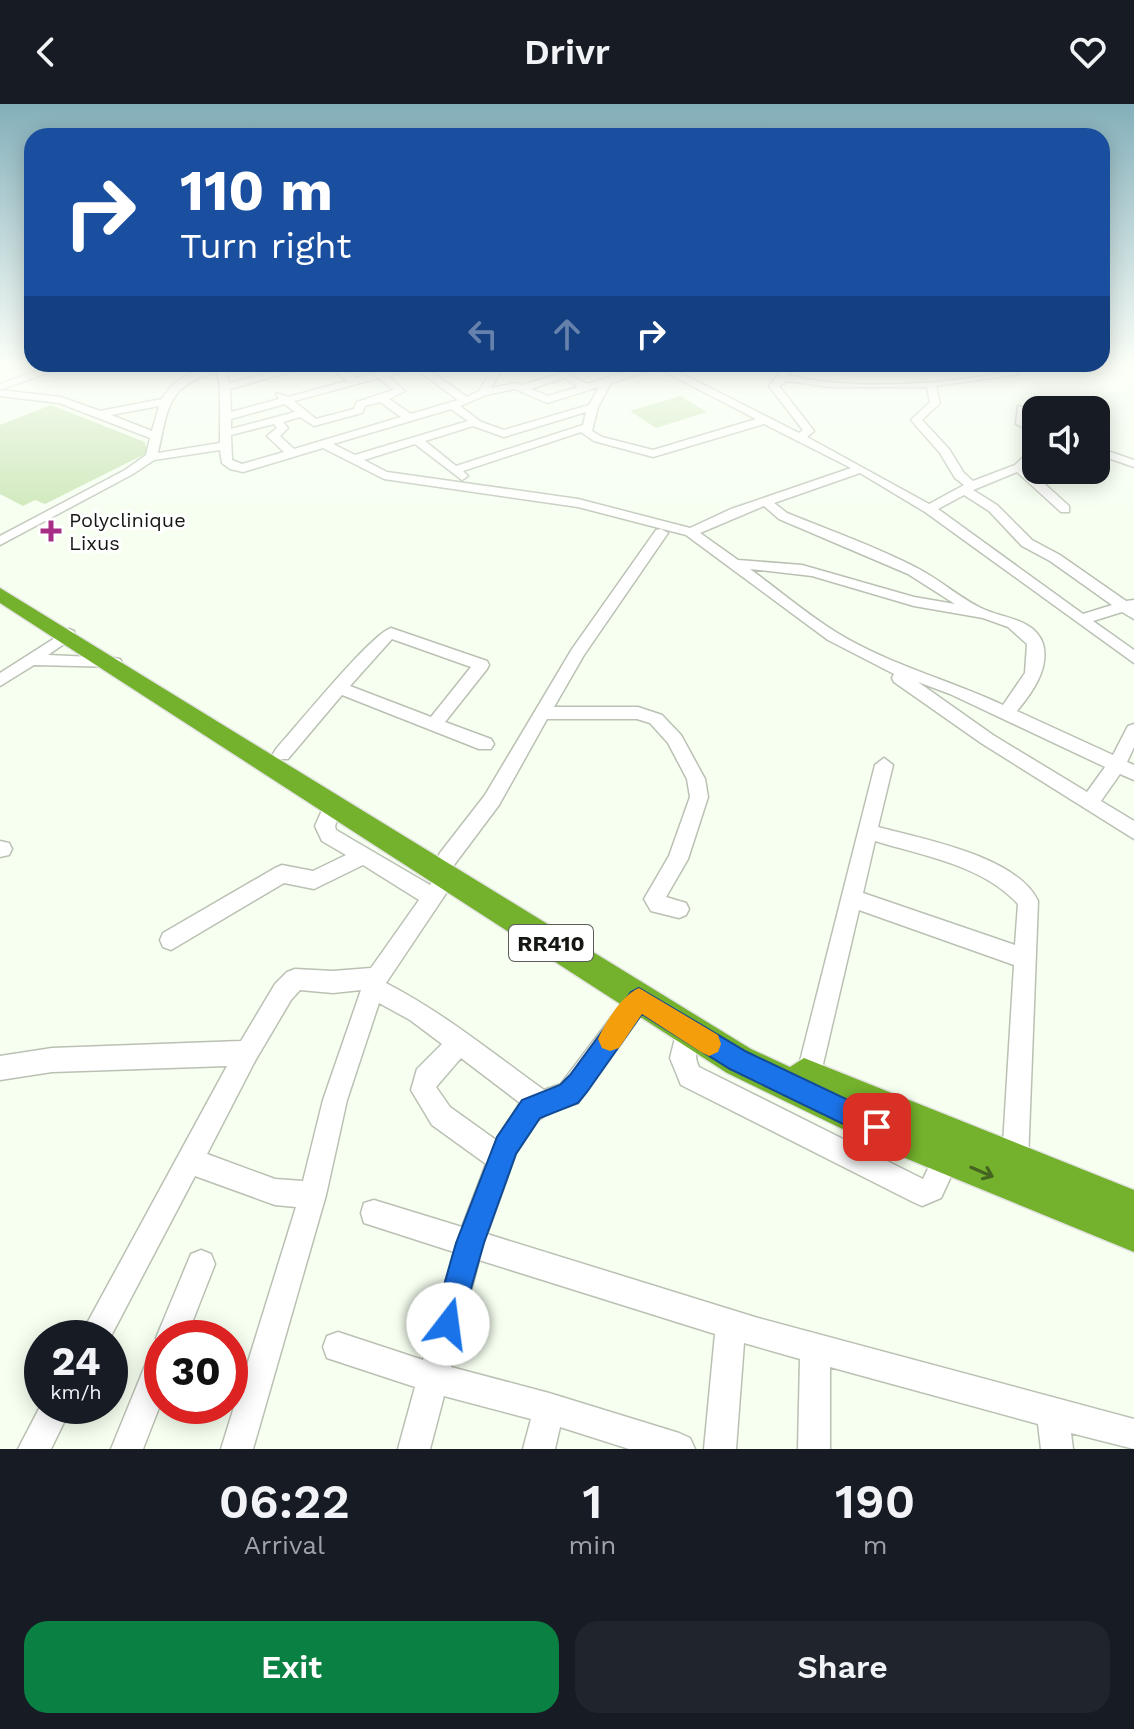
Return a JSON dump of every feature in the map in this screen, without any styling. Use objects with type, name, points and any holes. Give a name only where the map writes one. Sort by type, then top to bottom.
[{"type":"highway","name":"RR410","points":[[0,582],[39,601],[282,754],[442,878],[808,1077],[1134,1209]]},
{"type":"highway","name":"RR410","points":[[0,594],[69,634],[334,804],[442,878],[687,1030],[805,1095],[947,1157],[1134,1232]]},
{"type":"street","points":[[127,425],[156,436]]},
{"type":"street","points":[[151,457],[158,425]]},
{"type":"street","points":[[225,425],[226,461],[238,468],[389,425]]},
{"type":"street","points":[[0,541],[151,457],[224,440],[266,425]]},
{"type":"street","points":[[280,425],[283,428],[273,436],[293,454]]},
{"type":"street","points":[[427,425],[442,433]]},
{"type":"street","points":[[352,460],[468,425]]},
{"type":"street","points":[[478,425],[504,434],[534,425]]},
{"type":"street","points":[[455,470],[586,427],[586,432],[593,437],[653,454],[749,425]]},
{"type":"street","points":[[774,425],[861,469],[929,509],[1134,658]]},
{"type":"street","points":[[799,438],[808,429],[805,425]]},
{"type":"street","points":[[921,425],[941,445],[968,489],[988,504],[1027,543],[1131,609]]},
{"type":"street","points":[[417,440],[481,491]]},
{"type":"street","points":[[326,445],[372,471],[412,480],[589,506],[691,532],[821,630],[868,656],[987,739],[1134,831]]},
{"type":"street","points":[[379,452],[412,480]]},
{"type":"street","points":[[929,509],[1022,464]]},
{"type":"street","points":[[1019,467],[1065,509]]},
{"type":"street","points":[[691,532],[726,515],[861,469]]},
{"type":"street","points":[[766,502],[783,516],[913,571],[977,611],[1021,630],[1035,643],[1038,666],[1023,694],[1006,713]]},
{"type":"street","points":[[237,1449],[313,1195],[335,1100],[375,983],[492,800],[577,653],[661,533]]},
{"type":"street","points":[[733,564],[763,563],[801,569],[927,604],[977,611]]},
{"type":"street","points":[[1082,619],[1131,609]]},
{"type":"street","points":[[282,754],[391,633],[479,663],[480,668],[434,725]]},
{"type":"street","points":[[1,679],[35,660],[69,634]]},
{"type":"street","points":[[868,656],[1006,713],[1125,769]]},
{"type":"street","points":[[35,660],[114,663]]},
{"type":"street","points":[[339,688],[485,744]]},
{"type":"street","points":[[545,713],[638,713],[656,719],[675,739],[696,779],[699,797],[678,859],[654,899],[662,907],[679,909]]},
{"type":"street","points":[[1090,802],[1125,769],[1134,730]]},
{"type":"street","points":[[808,1077],[884,765]]},
{"type":"street","points":[[334,804],[325,826],[329,835],[363,856],[442,878]]},
{"type":"street","points":[[866,831],[988,871],[1014,885],[1028,901],[1015,1161]]},
{"type":"street","points":[[171,940],[282,874],[314,880],[363,856]]},
{"type":"street","points":[[851,898],[1023,958]]},
{"type":"street","points":[[104,1320],[247,1053],[283,992],[295,979],[375,983],[461,1041],[541,1103]]},
{"type":"street","points":[[414,1449],[470,1243],[501,1159],[528,1112],[541,1103],[569,1094],[639,999]]},
{"type":"street","points":[[687,1030],[682,1058],[690,1076],[922,1193],[932,1189],[947,1157]]},
{"type":"street","points":[[461,1041],[426,1078],[423,1090],[441,1116],[501,1159]]},
{"type":"street","points":[[0,1068],[52,1060],[247,1053]]},
{"type":"street","points":[[191,1161],[275,1192],[313,1195]]},
{"type":"street","points":[[374,1213],[815,1349],[1134,1435]]},
{"type":"street","points":[[178,1320],[201,1264]]},
{"type":"street","points":[[720,1449],[731,1324]]},
{"type":"street","points":[[338,1347],[433,1378],[549,1408],[679,1449]]},
{"type":"street","points":[[814,1449],[815,1349]]},
{"type":"street","points":[[127,1449],[144,1407]]},
{"type":"street","points":[[539,1449],[549,1408]]},
{"type":"street","points":[[1052,1413],[1057,1449]]},
{"type":"street","points":[[34,1449],[47,1424]]},
{"type":"green space","points":[[0,425],[101,425],[145,442],[147,453],[45,504],[35,500],[23,506],[0,494]]},
{"type":"slow traffic","points":[[610,1039],[639,999],[709,1044]]},
{"type":"place","name":"Polyclinique Lixus","points":[[51,531]]},
{"type":"route","points":[[448,1324],[470,1243],[506,1146],[531,1109],[569,1094],[579,1083],[639,999],[739,1061],[877,1127]]}]
